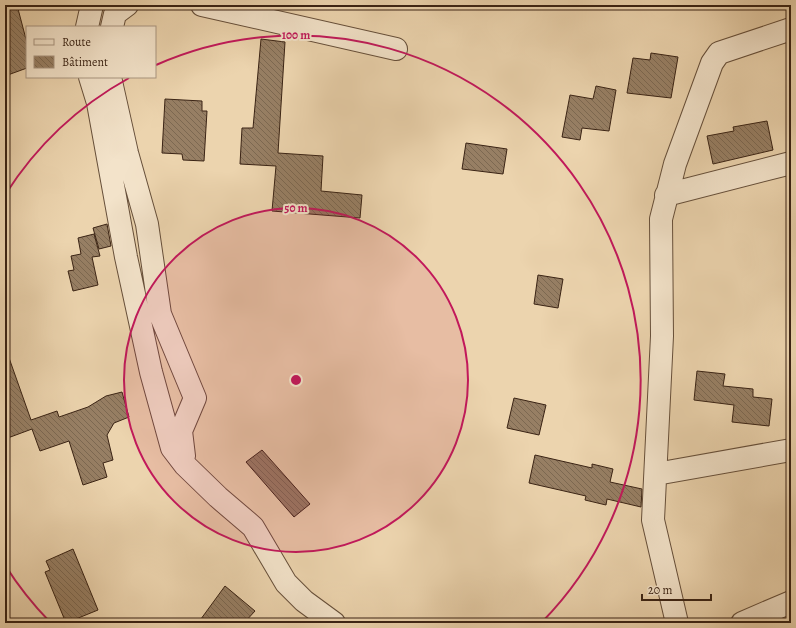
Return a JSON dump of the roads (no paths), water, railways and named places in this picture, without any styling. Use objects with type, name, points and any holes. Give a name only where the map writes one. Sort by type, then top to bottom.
[{"type":"street","points":[[87,26],[92,5]]},
{"type":"street","points":[[112,26],[115,14],[127,5]]},
{"type":"street","points":[[202,5],[396,49]]},
{"type":"street","points":[[677,623],[653,520],[662,336],[661,219],[666,196],[676,164],[712,63],[719,53],[791,29]]},
{"type":"street","points":[[90,78],[98,103],[126,257],[151,372],[172,448],[185,465],[218,497],[253,527],[286,583],[304,601],[334,623]]},
{"type":"street","points":[[110,78],[127,153],[147,224],[160,314],[195,398],[180,431],[185,465]]},
{"type":"street","points":[[666,196],[791,163]]},
{"type":"street","points":[[656,474],[791,450]]},
{"type":"street","points":[[742,623],[791,602]]}]
